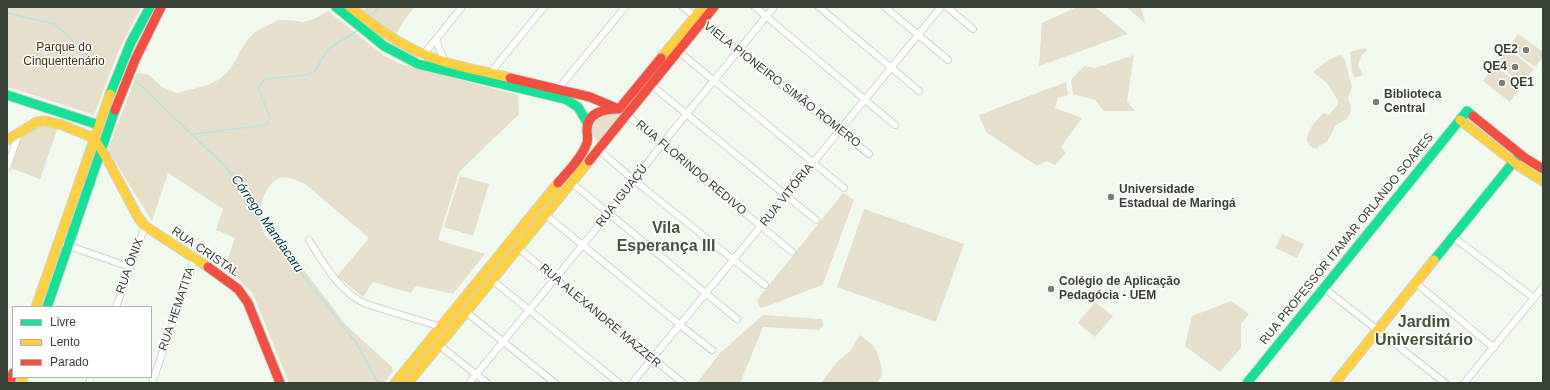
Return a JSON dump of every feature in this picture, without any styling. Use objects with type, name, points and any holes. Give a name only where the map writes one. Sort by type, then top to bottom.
[{"type":"main road","points":[[36,306],[94,138],[125,56],[139,25],[150,7]]},
{"type":"main road","points":[[47,306],[114,113],[135,60],[161,7]]},
{"type":"main road","points":[[336,7],[384,46],[418,64],[565,100],[578,107],[588,124]]},
{"type":"main road","points":[[350,7],[392,39],[423,55],[445,62],[590,97],[623,112]]},
{"type":"main road","points":[[623,112],[651,85],[678,51],[699,19],[703,7]]},
{"type":"main road","points":[[405,371],[414,381],[439,345],[599,150],[623,112],[699,19],[714,7]]},
{"type":"main road","points":[[7,95],[99,125]]},
{"type":"main road","points":[[395,383],[576,161],[588,140],[588,124],[592,116],[605,109],[623,112]]},
{"type":"main road","name":"RUA PROFESSOR ITAMAR ORLANDO SOARES","points":[[1247,383],[1467,111],[1520,154]]},
{"type":"main road","points":[[1460,120],[1514,162],[1543,181]]},
{"type":"main road","points":[[7,140],[37,122],[44,121],[62,124],[94,138]]},
{"type":"main road","name":"RUA CRISTAL","points":[[94,138],[138,217],[145,226],[229,282],[244,296],[253,312],[280,383]]},
{"type":"main road","points":[[588,140],[599,150]]},
{"type":"main road","points":[[1338,382],[1520,154],[1543,169]]},
{"type":"street","points":[[418,64],[423,55],[462,7]]},
{"type":"street","points":[[491,72],[544,7]]},
{"type":"street","points":[[558,89],[626,7]]},
{"type":"street","name":"VIELA PIONEIRO SIMÃO ROMERO","points":[[683,7],[870,154]]},
{"type":"street","points":[[755,7],[895,125]]},
{"type":"street","name":"RUA IGUAÇÚ","points":[[469,383],[635,181],[662,144],[774,7]]},
{"type":"street","points":[[819,7],[919,91]]},
{"type":"street","points":[[885,7],[948,60]]},
{"type":"street","name":"RUA VITÓRIA","points":[[632,383],[941,7]]},
{"type":"street","points":[[947,7],[973,29]]},
{"type":"street","points":[[437,38],[438,46],[445,62]]},
{"type":"street","points":[[678,51],[844,188]]},
{"type":"street","points":[[651,85],[816,220]]},
{"type":"street","name":"RUA FLORINDO REDIVO","points":[[623,112],[792,252]]},
{"type":"street","points":[[7,168],[20,132]]},
{"type":"street","points":[[599,150],[764,285]]},
{"type":"street","points":[[572,183],[737,319]]},
{"type":"street","points":[[546,214],[712,350]]},
{"type":"street","name":"RUA ÔNIX","points":[[116,306],[145,226]]},
{"type":"street","points":[[1453,237],[1534,298]]},
{"type":"street","points":[[309,240],[334,278],[356,300],[441,327]]},
{"type":"street","points":[[59,243],[130,267]]},
{"type":"street","name":"RUA ALEXANDRE MAZZER","points":[[518,248],[683,383]]},
{"type":"street","name":"RUA HEMATITA","points":[[152,383],[195,258]]},
{"type":"street","points":[[492,280],[619,383]]},
{"type":"street","points":[[1416,283],[1494,348]]},
{"type":"street","points":[[1464,383],[1543,287]]},
{"type":"street","points":[[1324,288],[1445,383]]},
{"type":"street","points":[[466,312],[502,342],[556,383]]},
{"type":"street","points":[[439,345],[487,383]]},
{"type":"green space","name":"Parque do Cinquentenário","points":[[7,7],[141,7],[118,52],[94,115],[12,88],[7,88]]},
{"type":"green space","points":[[366,7],[415,7],[405,19],[392,41],[359,15]]},
{"type":"green space","points":[[1077,7],[1095,7],[1128,34],[1039,66],[1042,23]]},
{"type":"green space","points":[[1126,7],[1141,7],[1145,23]]},
{"type":"green space","points":[[328,11],[383,55],[400,64],[518,95],[519,114],[459,172],[438,240],[485,254],[453,294],[418,286],[415,287],[411,293],[373,282],[363,297],[337,276],[369,238],[304,183],[289,178],[280,178],[273,182],[263,198],[260,218],[262,228],[266,236],[273,242],[284,244],[346,325],[392,367],[393,371],[384,383],[289,383],[253,294],[237,277],[225,268],[235,238],[216,230],[223,209],[168,173],[152,221],[108,150],[137,73],[149,75],[162,87],[177,93],[208,85],[220,79],[229,70],[241,49],[255,32],[278,20],[303,22],[314,19]]},
{"type":"green space","name":"QE2","points":[[1518,34],[1543,52],[1543,57],[1535,67],[1508,48]]},
{"type":"green space","points":[[1365,48],[1367,50],[1361,56],[1358,65],[1363,75],[1355,78],[1352,73],[1350,52]]},
{"type":"green space","name":"QE4","points":[[1507,49],[1534,69],[1523,84],[1496,64]]},
{"type":"green space","points":[[1134,55],[1127,101],[1135,111],[1104,111],[1095,100],[1073,94],[1071,80],[1084,66],[1095,68]]},
{"type":"green space","points":[[1339,55],[1344,57],[1352,87],[1348,98],[1351,106],[1350,113],[1347,119],[1336,125],[1327,142],[1320,145],[1317,149],[1311,146],[1308,142],[1307,137],[1309,132],[1312,126],[1324,113],[1329,115],[1338,104],[1338,101],[1328,84],[1313,72],[1327,61]]},
{"type":"green space","name":"QE1","points":[[1494,65],[1522,86],[1510,102],[1483,81]]},
{"type":"green space","points":[[1066,82],[1068,95],[1058,98],[1055,108],[1082,118],[1061,147],[1066,153],[1055,165],[1046,161],[1037,166],[986,132],[979,115]]},
{"type":"green space","points":[[615,113],[618,118],[599,142],[592,133],[592,127],[597,116]]},
{"type":"green space","points":[[37,122],[59,124],[40,179],[7,167],[20,132]]},
{"type":"green space","points":[[460,176],[489,184],[473,236],[444,227]]},
{"type":"green space","points":[[843,193],[854,200],[822,285],[762,308],[760,307],[757,300]]},
{"type":"green space","points":[[864,209],[964,244],[936,322],[837,287]]},
{"type":"green space","points":[[1282,234],[1304,244],[1297,258],[1275,248]]},
{"type":"green space","points":[[1231,301],[1249,314],[1241,324],[1241,348],[1220,372],[1185,346],[1192,316]]},
{"type":"green space","points":[[1095,302],[1113,316],[1095,337],[1078,323]]},
{"type":"green space","points":[[763,315],[822,319],[823,326],[819,330],[763,327],[740,383],[697,383],[720,353]]},
{"type":"green space","points":[[860,335],[873,345],[877,352],[882,368],[882,375],[877,383],[821,383],[837,362],[850,351]]},
{"type":"waterway","points":[[372,15],[379,7]]},
{"type":"waterway","name":"Córrego Mandacaru","points":[[7,13],[55,24],[101,68]]},
{"type":"waterway","points":[[194,134],[266,125],[270,118],[258,87],[265,79],[306,75],[315,71],[328,49],[357,31]]},
{"type":"waterway","name":"Córrego Mandacaru","points":[[136,81],[226,167],[288,256],[357,344],[378,383]]},
{"type":"traffic: fast","points":[[110,94],[131,42],[150,7]]},
{"type":"traffic: fast","points":[[336,7],[384,46],[418,64],[565,99],[578,107],[588,124]]},
{"type":"traffic: fast","points":[[7,95],[99,125]]},
{"type":"traffic: fast","points":[[47,306],[115,110]]},
{"type":"traffic: fast","points":[[1247,383],[1467,111],[1473,116]]},
{"type":"traffic: fast","points":[[1434,260],[1520,154]]},
{"type":"traffic: slow","points":[[350,7],[388,35],[408,47],[430,57],[450,64],[510,78]]},
{"type":"traffic: slow","points":[[661,58],[703,7]]},
{"type":"traffic: slow","points":[[36,306],[110,94]]},
{"type":"traffic: slow","points":[[1460,120],[1519,166],[1543,181]]},
{"type":"traffic: slow","points":[[7,140],[37,122],[45,121],[62,125],[94,138],[138,217],[145,226],[208,267]]},
{"type":"traffic: slow","points":[[408,383],[589,161]]},
{"type":"traffic: slow","points":[[395,383],[558,183]]},
{"type":"traffic: slow","points":[[1335,383],[1434,260]]},
{"type":"traffic: slow","points":[[21,383],[23,378]]},
{"type":"traffic: jam","points":[[115,110],[135,60],[161,7]]},
{"type":"traffic: jam","points":[[589,161],[714,7]]},
{"type":"traffic: jam","points":[[558,183],[574,165],[584,150],[588,138],[588,124],[593,115],[603,111],[619,109],[661,58]]},
{"type":"traffic: jam","points":[[510,78],[590,97],[616,108]]},
{"type":"traffic: jam","points":[[1473,116],[1525,158],[1543,169]]},
{"type":"traffic: jam","points":[[208,267],[238,289],[248,303],[280,383]]},
{"type":"traffic: jam","points":[[10,383],[12,376]]},
{"type":"place","name":"QE2","points":[[1526,50]]},
{"type":"place","name":"QE4","points":[[1515,67]]},
{"type":"place","name":"QE1","points":[[1502,83]]},
{"type":"place","name":"Biblioteca Central","points":[[1376,102]]},
{"type":"place","name":"Universidade Estadual de Maringá","points":[[1111,197]]},
{"type":"place","name":"Colégio de Aplicação Pedagócia - UEM","points":[[1051,289]]},
{"type":"district","name":"Vila Esperança III","points":[[666,238]]},
{"type":"district","name":"Jardim Universitário","points":[[1424,332]]}]
